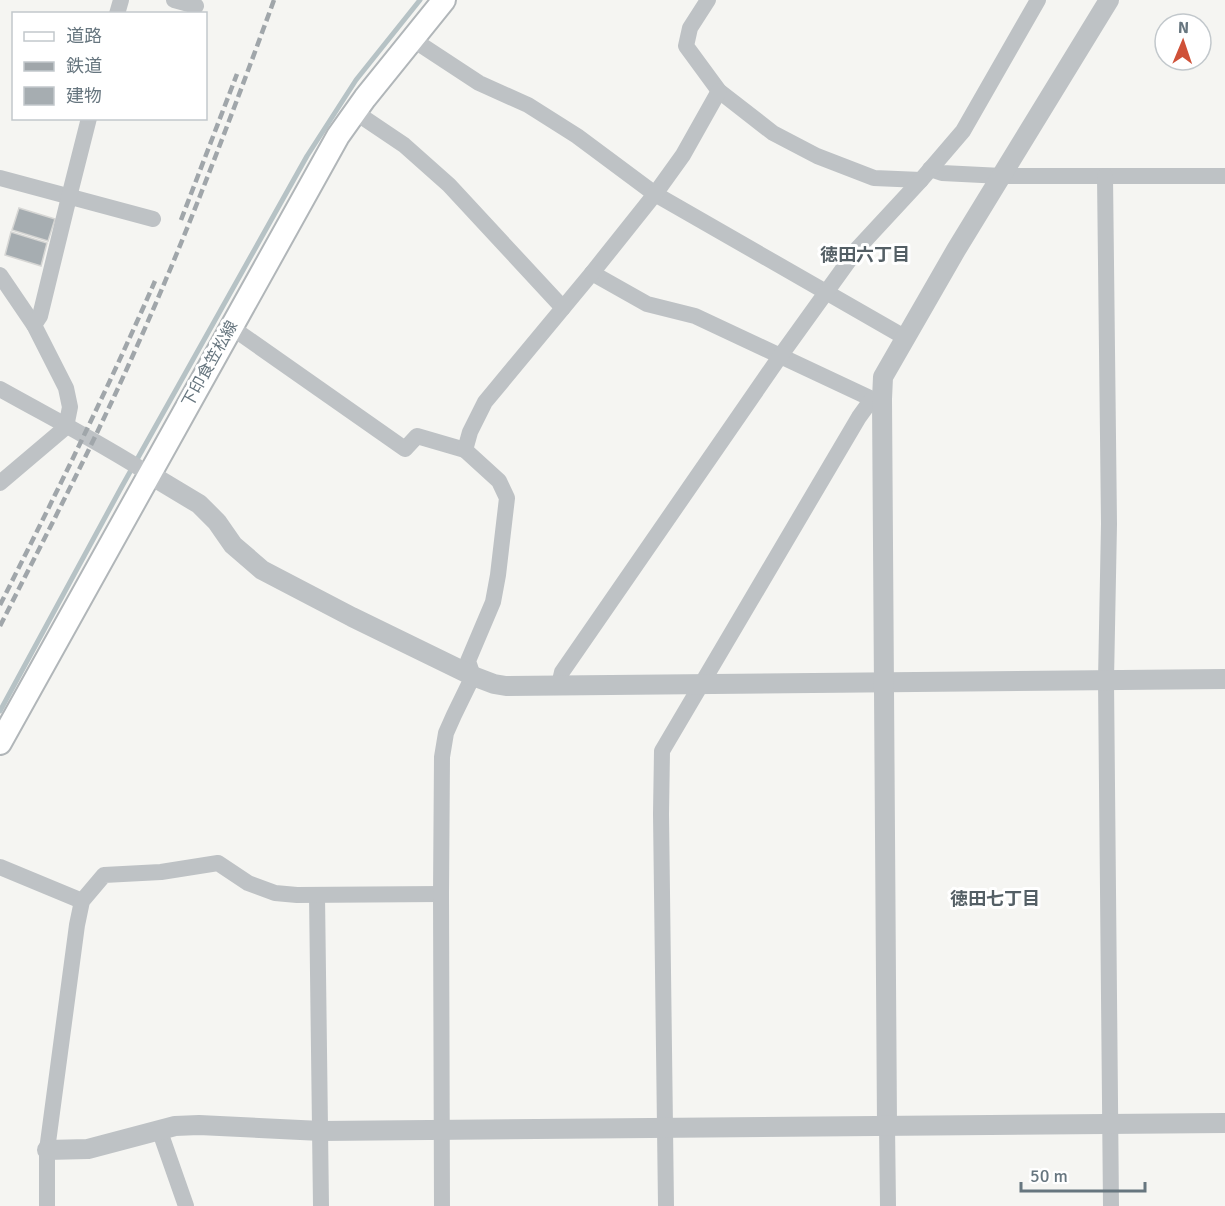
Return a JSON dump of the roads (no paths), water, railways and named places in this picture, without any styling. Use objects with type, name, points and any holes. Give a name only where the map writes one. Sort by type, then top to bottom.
[{"type":"main road","name":"下印食笠松線","points":[[0,743],[57,643],[146,472],[231,327],[338,136],[444,0]]},
{"type":"street","points":[[174,0],[196,6]]},
{"type":"street","points":[[708,0],[690,28],[686,46],[719,91],[773,133],[817,156],[874,178],[942,173],[1002,176],[1225,176]]},
{"type":"street","points":[[559,685],[562,672],[781,355],[858,248],[926,175],[963,131],[1038,0]]},
{"type":"street","points":[[888,1206],[883,682],[877,399],[883,377],[956,250],[1108,0]]},
{"type":"street","points":[[412,39],[478,83],[528,105],[567,129],[655,194],[906,338]]},
{"type":"street","points":[[465,450],[470,432],[485,402],[655,194],[683,155],[719,91]]},
{"type":"street","points":[[355,112],[404,146],[449,185],[563,308]]},
{"type":"street","points":[[34,325],[40,316],[88,120]]},
{"type":"street","points":[[1105,176],[1109,512],[1106,680],[1112,1206]]},
{"type":"street","points":[[0,178],[153,219]]},
{"type":"street","points":[[592,273],[647,304],[695,316],[877,399]]},
{"type":"street","points":[[0,275],[34,325],[66,388],[69,407],[66,426],[0,483]]},
{"type":"street","points":[[231,327],[405,449],[417,436],[465,450],[499,481],[507,498],[493,602],[468,662],[473,676],[453,715],[446,734],[442,757],[442,1206]]},
{"type":"street","points":[[0,389],[121,456],[199,504],[217,522],[233,545],[262,570],[352,617],[494,684],[506,686],[702,685],[1225,679]]},
{"type":"street","points":[[666,1206],[662,751],[859,417],[877,399]]},
{"type":"street","points":[[47,1206],[47,1150],[75,937],[82,901],[104,875],[161,872],[218,863],[248,883],[275,893],[297,896],[441,894]]},
{"type":"street","points":[[0,867],[82,901]]},
{"type":"street","points":[[317,895],[321,1206]]},
{"type":"street","points":[[47,1150],[88,1149],[159,1129],[199,1125],[321,1131],[1225,1123]]},
{"type":"street","points":[[159,1129],[186,1206]]},
{"type":"waterway","points":[[0,711],[121,488],[307,156],[356,80],[420,0]]},
{"type":"railway","points":[[0,626],[66,496],[149,319],[205,184],[274,0]]},
{"type":"railway","points":[[181,220],[237,74]]},
{"type":"railway","points":[[0,605],[80,444],[155,281]]},
{"type":"district","name":"徳田六丁目","points":[[865,255]]},
{"type":"district","name":"徳田七丁目","points":[[995,899]]}]
